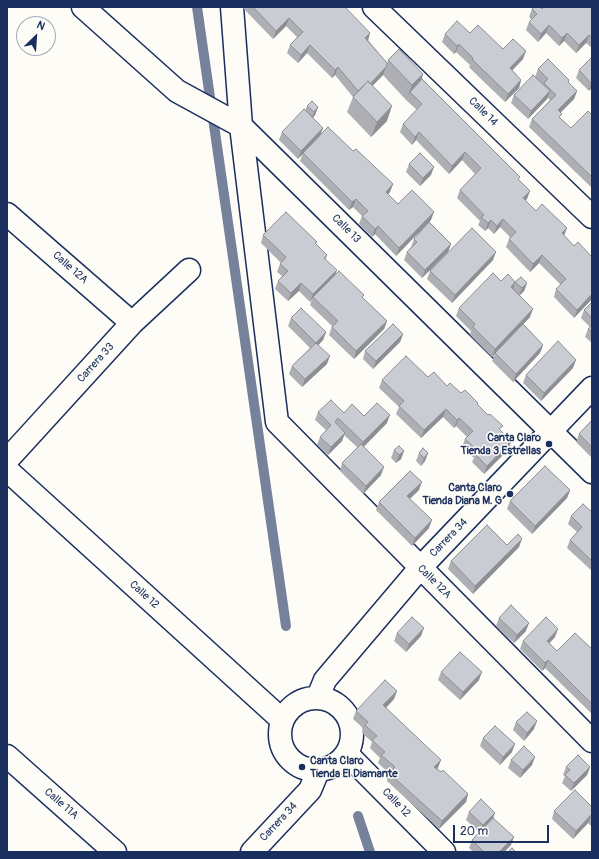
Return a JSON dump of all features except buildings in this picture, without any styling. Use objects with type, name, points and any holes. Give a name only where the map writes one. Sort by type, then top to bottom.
[{"type":"street","name":"Calle 13","points":[[83,7],[177,90],[234,122],[592,472]]},
{"type":"street","points":[[232,7],[234,122]]},
{"type":"street","name":"Calle 14","points":[[374,7],[592,217]]},
{"type":"street","name":"Calle 12A","points":[[234,122],[277,422],[592,741]]},
{"type":"street","name":"Calle 12A","points":[[7,214],[132,323]]},
{"type":"street","name":"Carrera 33","points":[[7,460],[132,323],[189,270]]},
{"type":"street","name":"Carrera 34","points":[[318,697],[325,680],[420,568],[592,388]]},
{"type":"street","name":"Calle 12","points":[[7,470],[281,719]]},
{"type":"street","points":[[318,697],[336,703],[349,717],[353,736],[348,754],[333,767],[318,772],[300,768],[285,755],[278,738],[281,719],[296,702],[318,697]]},
{"type":"street","name":"Calle 12","points":[[348,754],[444,852]]},
{"type":"street","name":"Calle 11A","points":[[7,756],[115,852]]},
{"type":"street","name":"Carrera 34","points":[[252,852],[310,790],[318,772]]},
{"type":"waterway","points":[[197,7],[286,626]]},
{"type":"waterway","points":[[358,816],[370,852]]},
{"type":"place","name":"Canta Claro Tienda 3 Estrellas","points":[[549,444]]},
{"type":"place","name":"Canta Claro Tienda Diana M. G","points":[[510,494]]},
{"type":"place","name":"Canta Claro Tienda El Diamante","points":[[302,767]]}]
